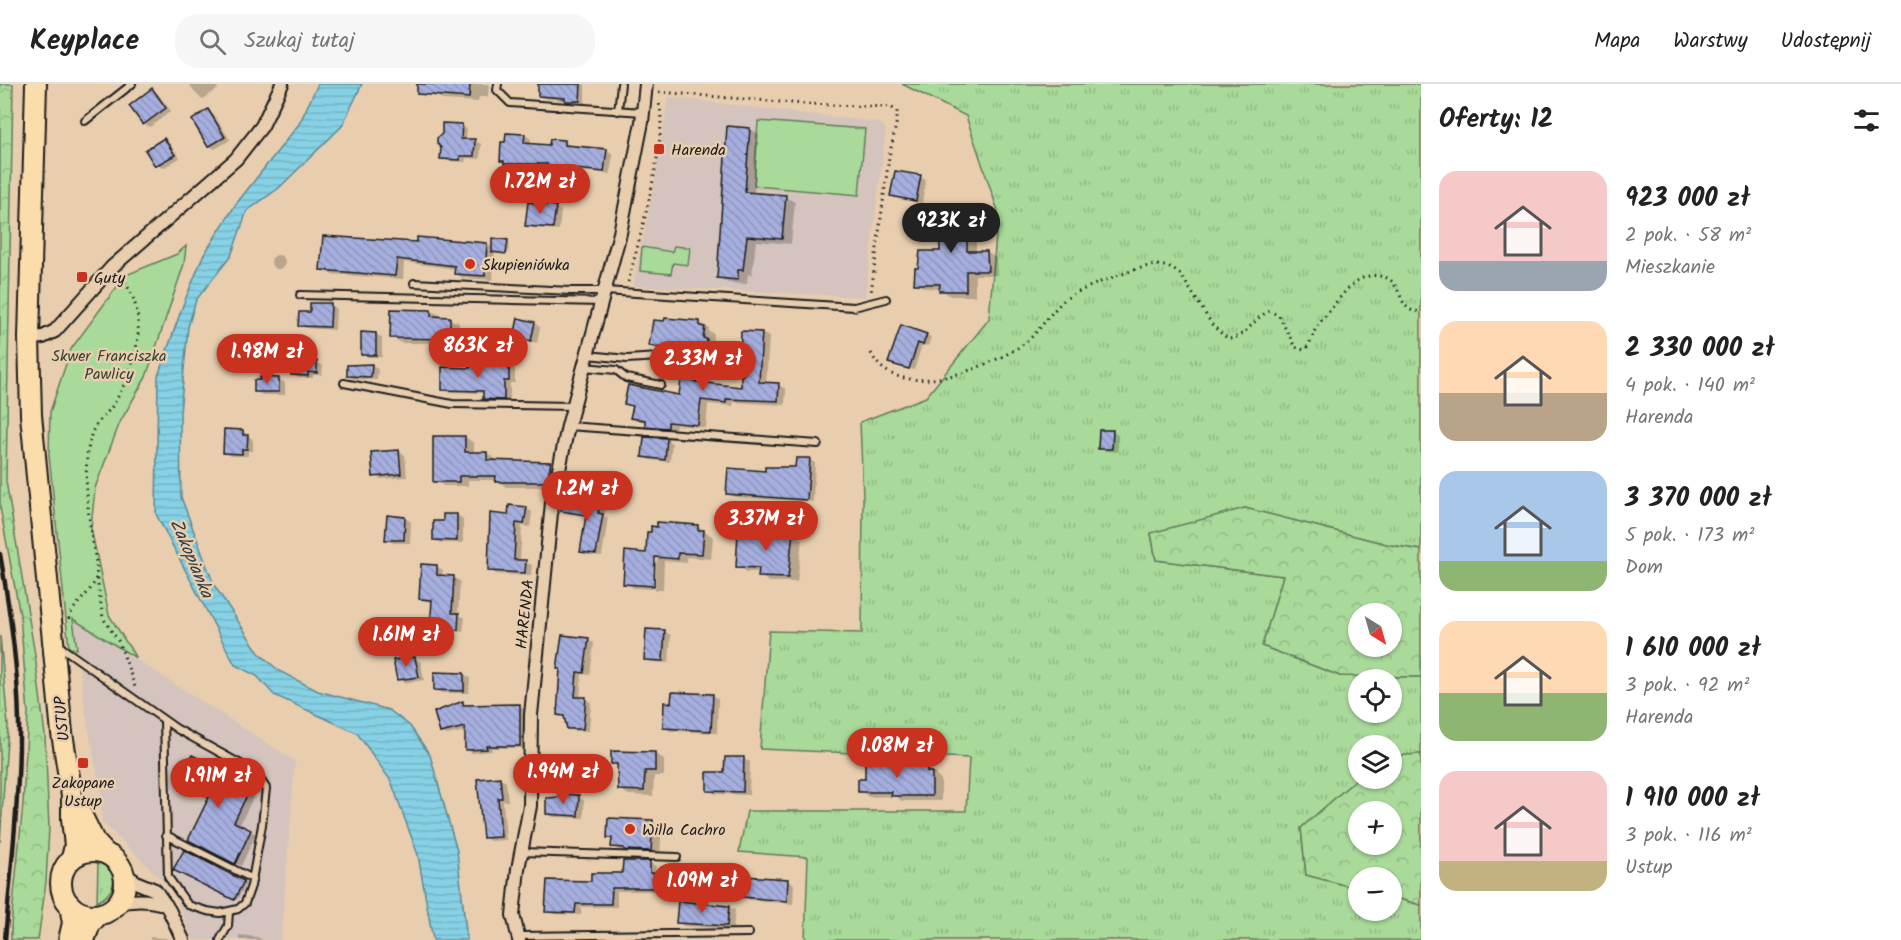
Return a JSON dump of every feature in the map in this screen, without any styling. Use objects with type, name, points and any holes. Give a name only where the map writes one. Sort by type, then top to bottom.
[{"type":"main road","name":"USTUP","points":[[36,84],[29,338],[31,425],[64,753],[72,796],[75,846],[72,858]]},
{"type":"main road","name":"USTUP","points":[[72,796],[94,841],[104,852]]},
{"type":"main road","points":[[69,940],[73,924],[70,905],[63,892],[61,878],[65,867],[72,858],[86,852],[104,852],[115,859],[124,874],[124,891],[116,904],[98,915],[90,924],[84,940]]},
{"type":"main road","points":[[70,905],[82,913],[98,915]]},
{"type":"street","points":[[29,338],[43,337],[55,331],[125,255],[236,159],[262,126],[282,84]]},
{"type":"street","name":"HARENDA","points":[[518,938],[513,915],[531,806],[531,715],[552,503],[573,406],[620,233],[644,112],[646,87]]},
{"type":"street","points":[[124,874],[155,890],[166,905],[183,940]]},
{"type":"street","points":[[116,904],[152,900],[166,905]]},
{"type":"lane","points":[[84,121],[132,84]]},
{"type":"lane","points":[[498,84],[497,90],[510,103],[644,112]]},
{"type":"lane","points":[[618,111],[621,84]]},
{"type":"lane","points":[[414,283],[571,291],[603,297]]},
{"type":"lane","points":[[300,295],[603,297],[628,293],[854,307],[886,299]]},
{"type":"lane","points":[[585,361],[659,357],[682,365],[741,371]]},
{"type":"lane","points":[[585,361],[616,370],[626,378],[661,385]]},
{"type":"lane","points":[[344,383],[452,404],[573,406]]},
{"type":"lane","points":[[568,426],[818,444]]},
{"type":"lane","points":[[54,642],[164,720],[251,771],[263,782],[266,796],[252,882],[245,903],[229,912],[207,911],[188,905],[168,877],[164,720]]},
{"type":"lane","points":[[166,835],[252,882]]},
{"type":"lane","points":[[522,852],[677,857]]},
{"type":"lane","points":[[220,940],[228,926],[229,912]]},
{"type":"lane","points":[[518,938],[749,933]]},
{"type":"path","points":[[646,87],[805,104],[891,107],[897,111],[870,303]]},
{"type":"path","points":[[628,293],[653,181],[662,114]]},
{"type":"path","points":[[871,353],[880,366],[896,376],[926,380],[955,375],[1018,348],[1032,338],[1064,300],[1104,282],[1141,268],[1156,265],[1174,269],[1181,275],[1213,326],[1228,339],[1235,339],[1270,311],[1279,316],[1291,342],[1299,350],[1307,348],[1316,329],[1341,296],[1350,286],[1364,277],[1384,277],[1392,280],[1405,306],[1416,312],[1421,311]]},
{"type":"path","points":[[118,273],[131,290],[139,330],[137,347],[122,388],[113,404],[95,425],[91,435],[86,489],[103,618],[119,642],[135,683],[135,699]]},
{"type":"path","points":[[70,626],[69,618],[73,610],[96,577]]},
{"type":"shaded area","points":[[668,97],[876,122],[883,125],[886,130],[865,297],[633,286],[654,185]]},
{"type":"shaded area","points":[[73,619],[295,761],[281,940],[193,940],[173,891],[102,822],[101,792],[86,716]]},
{"type":"green space","points":[[0,84],[13,84],[6,481],[35,655],[45,735],[49,828],[46,882],[38,940],[11,940],[23,804],[28,713],[20,615],[0,507]]},
{"type":"green space","points":[[902,84],[1421,84],[1421,550],[1390,545],[1245,508],[1151,534],[1156,560],[1283,576],[1262,646],[1340,676],[1348,676],[1348,723],[1402,723],[1402,677],[1421,677],[1421,754],[1402,755],[1402,735],[1348,735],[1348,787],[1301,828],[1306,875],[1348,886],[1348,921],[1402,921],[1402,900],[1421,905],[1421,940],[805,940],[808,857],[739,852],[747,811],[966,811],[969,758],[760,749],[769,631],[862,633],[863,496],[860,422],[926,397],[989,319],[998,211],[966,116]]},
{"type":"green space","points":[[758,121],[865,129],[859,195],[754,186]]},
{"type":"green space","name":"Skwer Franciszka Pawlicy","points":[[186,246],[184,264],[146,377],[120,422],[95,488],[91,528],[109,615],[136,658],[73,619],[77,649],[69,648],[49,455],[50,412],[71,349],[126,275],[177,254]]},
{"type":"green space","points":[[674,246],[690,248],[688,265],[673,263],[671,274],[640,271],[642,247],[672,252]]},
{"type":"green space","points":[[1245,508],[1390,545],[1421,550],[1421,677],[1402,677],[1402,669],[1348,669],[1348,676],[1340,676],[1262,646],[1283,576],[1156,560],[1151,533]]},
{"type":"green space","points":[[0,636],[8,726],[0,842]]},
{"type":"green space","points":[[1421,754],[1421,905],[1402,900],[1402,867],[1348,867],[1348,886],[1306,875],[1301,828],[1348,787],[1348,789],[1402,789],[1402,755]]},
{"type":"green space","points":[[98,862],[110,870],[114,881],[109,893],[97,902]]},
{"type":"water","name":"Zakopianka","points":[[318,84],[362,84],[342,126],[279,188],[247,211],[231,256],[196,300],[188,327],[180,413],[181,497],[214,585],[259,653],[279,671],[318,691],[389,710],[410,726],[430,755],[457,851],[467,940],[433,940],[418,855],[391,781],[357,733],[274,695],[257,676],[235,665],[156,514],[158,376],[183,305],[203,256],[236,204],[299,124]]},
{"type":"building","points":[[417,84],[470,84],[469,98],[417,94]]},
{"type":"building","points":[[538,84],[581,84],[580,101],[538,96]]},
{"type":"building","points":[[152,88],[166,108],[143,125],[129,106]]},
{"type":"building","points":[[208,109],[225,137],[208,147],[192,120]]},
{"type":"building","points":[[442,123],[462,124],[461,139],[475,139],[474,156],[460,156],[460,160],[440,159],[441,148],[437,143],[437,138],[442,134]]},
{"type":"building","points":[[727,126],[750,128],[745,192],[786,195],[782,239],[747,236],[743,270],[738,270],[738,280],[717,278]]},
{"type":"building","points":[[506,133],[525,134],[524,143],[549,145],[550,139],[565,140],[565,145],[607,149],[604,172],[547,166],[547,164],[504,164],[504,161],[500,161],[501,142],[505,142]]},
{"type":"building","points":[[164,138],[175,155],[155,166],[145,150]]},
{"type":"building","points":[[895,171],[921,175],[916,201],[890,196]]},
{"type":"building","points":[[528,202],[556,206],[553,228],[525,226]]},
{"type":"building","points":[[939,206],[967,206],[967,251],[987,251],[988,271],[966,271],[966,291],[939,291],[940,284],[914,284],[915,268],[918,268],[920,251],[940,251]]},
{"type":"building","points":[[323,236],[417,242],[417,237],[487,243],[485,276],[454,274],[455,266],[397,259],[395,276],[320,270]]},
{"type":"building","points":[[492,238],[508,240],[506,254],[492,252]]},
{"type":"building","points":[[310,303],[331,303],[330,327],[298,326],[299,312],[310,312]]},
{"type":"building","points":[[391,309],[431,310],[431,316],[450,317],[450,333],[445,333],[445,339],[390,338]]},
{"type":"building","points":[[518,318],[535,322],[531,341],[514,337]]},
{"type":"building","points":[[665,318],[700,321],[700,326],[705,327],[703,338],[707,339],[704,360],[683,359],[684,352],[649,346],[653,320],[664,321]]},
{"type":"building","points":[[901,325],[927,334],[923,345],[918,343],[909,369],[888,363]]},
{"type":"building","points":[[741,331],[762,332],[759,382],[779,383],[778,401],[726,399],[726,403],[701,400],[698,425],[668,422],[668,428],[645,426],[645,420],[630,418],[633,406],[624,404],[628,385],[679,395],[681,380],[741,387],[741,376],[746,371],[740,362]]},
{"type":"building","points":[[361,332],[376,333],[376,355],[361,355]]},
{"type":"building","points":[[292,359],[317,361],[317,373],[308,372],[308,376],[291,375]]},
{"type":"building","points":[[470,363],[509,364],[509,381],[504,381],[504,400],[483,399],[483,391],[442,390],[442,367],[470,368]]},
{"type":"building","points":[[372,364],[371,377],[347,376],[347,365]]},
{"type":"building","points":[[260,377],[279,378],[279,392],[254,392],[254,380],[260,380]]},
{"type":"building","points":[[224,429],[243,430],[243,435],[248,435],[247,449],[242,449],[242,454],[223,453]]},
{"type":"building","points":[[1099,430],[1113,430],[1112,449],[1098,449]]},
{"type":"building","points":[[433,436],[465,436],[465,452],[487,452],[487,460],[551,462],[547,482],[495,482],[496,476],[459,476],[459,482],[433,482]]},
{"type":"building","points":[[644,437],[667,438],[665,460],[642,457]]},
{"type":"building","points":[[399,450],[401,474],[373,477],[371,452]]},
{"type":"building","points":[[796,458],[810,458],[807,500],[726,494],[728,468],[765,471],[765,467],[795,467]]},
{"type":"building","points":[[563,498],[600,504],[598,513],[603,514],[596,554],[580,552],[586,515],[561,511]]},
{"type":"building","points":[[509,505],[527,507],[524,524],[516,523],[514,560],[526,560],[525,573],[488,571],[490,513],[508,515]]},
{"type":"building","points":[[443,514],[457,514],[457,541],[433,540],[433,521],[443,521]]},
{"type":"building","points":[[387,515],[405,517],[404,540],[385,540]]},
{"type":"building","points":[[657,522],[698,525],[698,530],[704,530],[702,554],[678,553],[678,559],[655,557],[654,586],[623,584],[625,551],[646,553],[647,532],[651,532],[651,526],[657,527]]},
{"type":"building","points":[[763,528],[780,528],[780,530],[793,532],[788,578],[758,577],[759,568],[736,567],[738,532],[763,534]]},
{"type":"building","points":[[421,564],[437,565],[437,575],[454,576],[452,613],[459,613],[458,630],[430,628],[432,600],[419,599]]},
{"type":"building","points":[[646,629],[665,630],[663,661],[644,660]]},
{"type":"building","points":[[562,635],[589,638],[584,673],[577,672],[575,697],[586,697],[583,729],[567,729],[564,716],[557,715],[560,669],[557,669]]},
{"type":"building","points":[[415,657],[419,677],[397,680],[393,660]]},
{"type":"building","points":[[434,672],[464,673],[464,691],[434,690]]},
{"type":"building","points":[[672,692],[713,694],[711,731],[663,728],[664,702],[671,703]]},
{"type":"building","points":[[463,701],[463,705],[520,704],[520,746],[486,746],[487,749],[465,750],[465,727],[440,733],[434,712]]},
{"type":"building","points":[[611,751],[655,752],[655,771],[645,771],[644,791],[618,790],[617,764],[611,764]]},
{"type":"building","points":[[192,755],[252,785],[234,822],[251,830],[235,864],[188,840],[209,797],[179,782]]},
{"type":"building","points":[[725,757],[744,757],[743,792],[707,791],[707,772],[724,772]]},
{"type":"building","points":[[865,761],[915,761],[915,766],[927,766],[927,772],[932,772],[932,796],[891,796],[892,792],[858,792],[858,779],[865,779]]},
{"type":"building","points":[[500,777],[502,798],[498,798],[501,837],[483,838],[477,779]]},
{"type":"building","points":[[561,794],[579,795],[578,816],[546,814],[546,798],[560,797]]},
{"type":"building","name":"Willa Cachro","points":[[608,818],[653,820],[651,851],[611,847],[612,838],[607,838]]},
{"type":"building","points":[[184,850],[244,881],[234,900],[173,870]]},
{"type":"building","points":[[623,861],[650,861],[650,873],[654,873],[654,888],[612,888],[611,904],[576,904],[575,913],[545,912],[547,880],[591,881],[591,873],[622,873]]},
{"type":"building","points":[[744,876],[788,879],[787,901],[742,897]]},
{"type":"building","points":[[678,901],[729,906],[727,926],[676,923]]},
{"type":"railway","points":[[0,554],[13,638],[19,722],[17,804],[5,940]]},
{"type":"place","name":"Harenda","points":[[659,149]]},
{"type":"place","name":"Skupieniówka","points":[[470,264]]},
{"type":"place","name":"Guty","points":[[82,277]]},
{"type":"place","name":"Zakopane Ustup","points":[[83,763]]},
{"type":"place","name":"Willa Cachro","points":[[630,829]]}]
